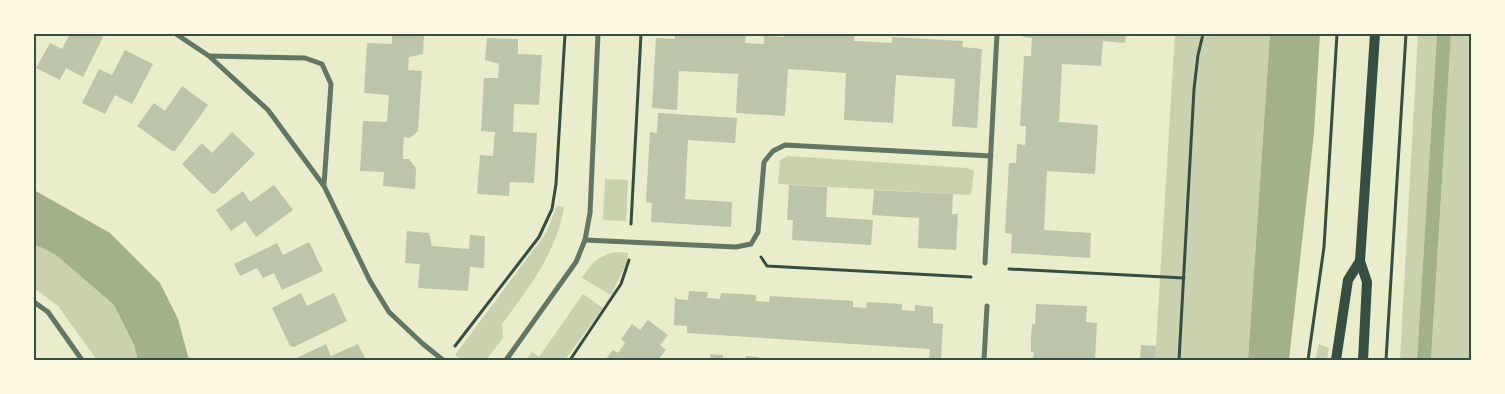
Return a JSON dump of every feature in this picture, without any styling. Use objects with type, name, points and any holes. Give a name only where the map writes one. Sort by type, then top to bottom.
[{"type":"main road","points":[[1362,360],[1367,282],[1360,261],[1375,34]]},
{"type":"main road","points":[[1336,360],[1348,280],[1360,261]]},
{"type":"street","points":[[176,34],[209,56],[268,110],[324,186],[370,281],[389,312],[443,360]]},
{"type":"street","points":[[506,360],[576,262],[585,240],[590,213],[598,34]]},
{"type":"street","points":[[985,263],[997,34]]},
{"type":"street","points":[[209,56],[305,58],[322,64],[331,84],[324,186]]},
{"type":"street","points":[[585,240],[736,247],[751,244],[758,232],[764,162],[772,151],[785,145],[991,156]]},
{"type":"street","points":[[34,302],[48,312],[82,360]]},
{"type":"street","points":[[984,360],[987,306]]},
{"type":"path","points":[[450,352],[539,236],[552,209],[556,184],[565,34]]},
{"type":"path","points":[[570,360],[621,284],[630,260],[641,34]]},
{"type":"path","points":[[1179,360],[1194,90],[1198,55],[1203,34]]},
{"type":"path","points":[[1308,360],[1324,248],[1337,34]]},
{"type":"path","points":[[1386,360],[1406,34]]},
{"type":"path","points":[[751,244],[768,266],[971,277]]},
{"type":"path","points":[[1009,269],[1184,278]]},
{"type":"shaded area","points":[[1175,34],[1270,34],[1248,360],[1155,360]]},
{"type":"shaded area","points":[[1270,34],[1320,34],[1314,133],[1289,360],[1248,360]]},
{"type":"shaded area","points":[[1418,34],[1437,34],[1417,360],[1400,360]]},
{"type":"shaded area","points":[[1437,34],[1451,34],[1431,360],[1417,360]]},
{"type":"shaded area","points":[[1451,34],[1471,34],[1471,360],[1431,360]]},
{"type":"shaded area","points":[[788,156],[967,168],[974,171],[971,195],[778,184],[780,160]]},
{"type":"shaded area","points":[[605,179],[628,180],[626,221],[603,220]]},
{"type":"shaded area","points":[[34,190],[110,233],[160,283],[178,319],[189,360],[138,360],[134,345],[114,305],[56,255],[34,244]]},
{"type":"shaded area","points":[[557,206],[564,207],[555,239],[540,269],[502,324],[503,338],[486,360],[462,360],[455,355],[546,233]]},
{"type":"shaded area","points":[[34,244],[56,255],[114,305],[134,345],[138,360],[97,360],[58,306],[34,288]]},
{"type":"shaded area","points":[[618,252],[628,253],[626,264],[611,295],[582,278],[589,268],[601,257]]},
{"type":"shaded area","points":[[583,294],[603,308],[565,360],[526,360],[532,352],[539,357]]},
{"type":"shaded area","points":[[1319,344],[1329,348],[1327,360],[1315,360]]},
{"type":"building","points":[[70,34],[96,34],[103,37],[83,77],[66,68],[60,80],[36,68],[50,43],[62,49]]},
{"type":"building","points":[[392,34],[424,34],[423,54],[409,57],[408,70],[422,71],[418,131],[410,138],[404,137],[403,148],[403,159],[409,159],[416,168],[415,189],[383,186],[384,172],[360,171],[363,121],[387,122],[389,95],[364,93],[367,43],[392,44]]},
{"type":"building","points":[[675,34],[746,36],[745,43],[764,44],[764,36],[784,37],[784,34],[854,34],[854,41],[892,43],[892,37],[963,41],[962,47],[982,49],[977,128],[952,126],[955,79],[896,75],[893,123],[844,120],[846,73],[788,69],[785,116],[736,113],[738,74],[679,71],[677,110],[652,108],[656,38],[675,39]]},
{"type":"building","points":[[1024,34],[1126,34],[1125,43],[1103,41],[1101,66],[1062,64],[1059,122],[1098,125],[1095,174],[1047,171],[1044,230],[1091,233],[1090,258],[1011,253],[1012,234],[1005,233],[1009,163],[1016,163],[1017,144],[1025,145],[1026,126],[1020,126],[1024,56],[1031,56],[1032,38],[1023,37]]},
{"type":"building","points":[[487,38],[518,39],[518,54],[542,55],[539,105],[514,104],[513,132],[537,133],[534,183],[510,182],[509,196],[477,194],[480,155],[493,156],[495,132],[481,131],[484,78],[498,78],[499,64],[485,60]]},
{"type":"building","points":[[125,50],[153,64],[132,104],[115,95],[105,114],[82,103],[99,69],[112,75]]},
{"type":"building","points":[[182,86],[208,105],[175,151],[172,151],[137,126],[154,103],[165,111]]},
{"type":"building","points":[[658,113],[737,118],[735,143],[688,140],[685,199],[732,202],[731,227],[651,222],[652,203],[646,202],[650,132],[657,133]]},
{"type":"building","points":[[232,132],[255,154],[216,193],[212,194],[182,164],[202,143],[212,153]]},
{"type":"building","points":[[274,185],[293,210],[256,237],[245,221],[231,231],[216,210],[243,191],[250,202]]},
{"type":"building","points":[[789,185],[827,187],[826,217],[873,220],[871,245],[792,240],[793,220],[787,220]]},
{"type":"building","points":[[874,190],[953,194],[952,214],[958,214],[956,250],[918,248],[919,218],[872,215]]},
{"type":"building","points":[[407,231],[429,233],[432,246],[469,249],[470,235],[485,236],[484,268],[470,267],[468,291],[418,288],[420,264],[405,263]]},
{"type":"building","points":[[309,242],[323,271],[282,290],[274,273],[263,278],[257,268],[240,276],[234,264],[277,243],[283,255]]},
{"type":"building","points":[[689,291],[708,292],[707,298],[720,299],[721,293],[756,295],[756,301],[769,302],[770,296],[853,301],[853,307],[866,308],[867,302],[902,304],[902,310],[915,311],[915,305],[933,307],[933,323],[943,324],[941,360],[929,359],[930,349],[687,333],[687,326],[674,325],[675,296],[677,299],[688,300]]},
{"type":"building","points":[[301,293],[307,306],[334,293],[347,321],[294,347],[290,346],[272,308]]},
{"type":"building","points":[[1036,304],[1087,306],[1086,322],[1097,323],[1095,360],[1033,360],[1034,352],[1031,352],[1031,338],[1032,324],[1035,324]]},
{"type":"building","points":[[648,320],[668,335],[660,345],[666,350],[658,360],[605,360],[613,350],[618,353],[625,343],[621,339],[632,324],[640,330]]},
{"type":"building","points":[[326,344],[331,356],[358,344],[366,360],[298,360],[297,358]]},
{"type":"building","points":[[1141,345],[1156,346],[1155,360],[1140,360]]},
{"type":"building","points":[[710,354],[723,355],[723,360],[710,360]]},
{"type":"building","points":[[746,356],[759,357],[759,360],[746,360]]}]
